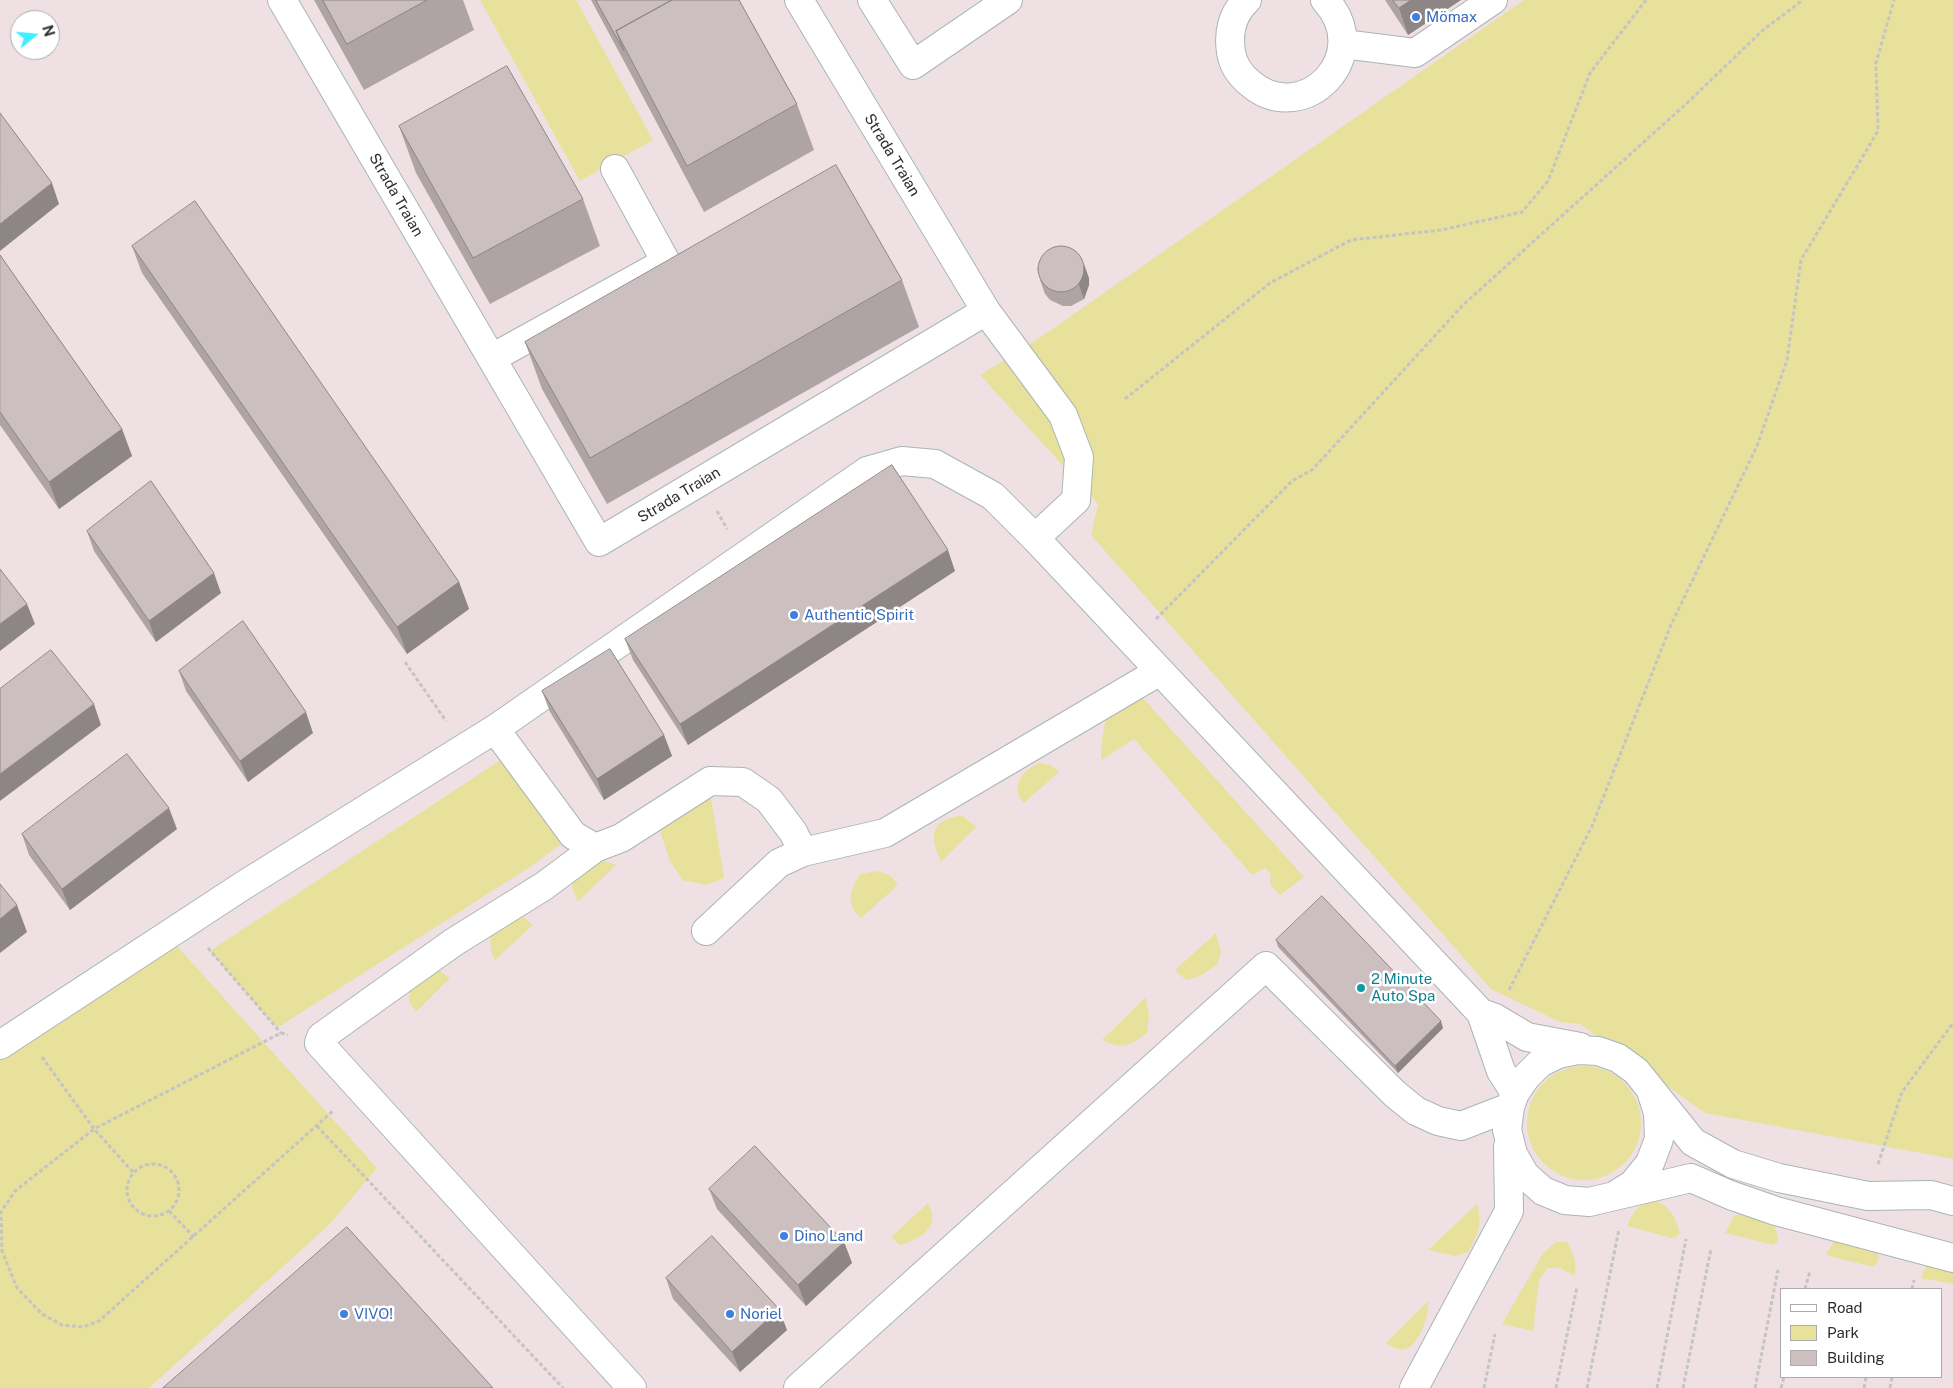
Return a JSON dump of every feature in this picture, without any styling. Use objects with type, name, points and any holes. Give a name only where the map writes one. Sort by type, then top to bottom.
[{"type":"street","name":"Strada Traian","points":[[282,0],[600,542],[986,311],[799,0]]},
{"type":"street","points":[[872,0],[913,64],[1008,0]]},
{"type":"street","points":[[1247,0],[1241,6],[1232,22],[1229,41],[1232,60],[1242,77],[1257,90],[1275,96],[1294,97],[1312,91],[1328,79],[1339,63],[1343,44],[1341,26],[1334,10],[1325,0]]},
{"type":"street","points":[[1343,44],[1415,53],[1493,0]]},
{"type":"street","points":[[492,358],[666,262],[615,169]]},
{"type":"street","points":[[986,311],[1063,415],[1079,457],[1076,500],[1035,538]]},
{"type":"street","points":[[0,1045],[244,885],[495,729],[867,471],[902,461],[934,464],[993,496],[1488,1015],[1527,1037],[1598,1051],[1618,1058],[1636,1071],[1693,1142],[1733,1164],[1779,1178],[1868,1196],[1946,1194]]},
{"type":"street","points":[[706,931],[779,863],[803,852],[885,833],[1160,671]]},
{"type":"street","points":[[495,729],[573,835],[594,848]]},
{"type":"street","points":[[632,1388],[319,1043],[321,1037],[454,942],[544,886],[594,848],[621,838],[710,781],[744,782],[769,800],[793,832],[803,852]]},
{"type":"street","points":[[798,1388],[1266,966],[1395,1094],[1416,1112],[1438,1122],[1461,1126],[1511,1110]]},
{"type":"street","points":[[1488,1015],[1511,1110],[1513,1154],[1525,1175],[1544,1191],[1565,1200],[1588,1202],[1691,1178],[1730,1196],[1776,1211],[1953,1258]]},
{"type":"street","points":[[1414,1388],[1509,1211],[1511,1110],[1526,1077],[1540,1063],[1558,1054],[1578,1050],[1598,1051]]},
{"type":"street","points":[[1611,1198],[1633,1184],[1650,1164],[1659,1139],[1658,1113],[1650,1088]]},
{"type":"path","points":[[1125,399],[1270,283],[1351,240],[1441,230],[1522,212],[1548,181],[1590,73],[1646,0]]},
{"type":"path","points":[[1134,642],[1292,480],[1312,470],[1463,305],[1686,104],[1763,30],[1803,0]]},
{"type":"path","points":[[1488,1015],[1592,826],[1671,625],[1757,446],[1786,360],[1801,260],[1878,131],[1876,64],[1894,0]]},
{"type":"path","points":[[700,482],[743,557]]},
{"type":"path","points":[[405,662],[466,748]]},
{"type":"path","points":[[210,951],[281,1033],[319,1043]]},
{"type":"path","points":[[1868,1196],[1902,1092],[1953,1023]]},
{"type":"path","points":[[22,1030],[94,1129],[133,1172]]},
{"type":"path","points":[[281,1033],[94,1129],[16,1191],[0,1212],[2,1251],[17,1288],[42,1314],[62,1325],[84,1327],[100,1321],[359,1086]]},
{"type":"path","points":[[317,1126],[563,1388]]},
{"type":"path","points":[[156,1163],[168,1167],[176,1176],[180,1189],[178,1201],[169,1211],[155,1216],[140,1213],[129,1202],[127,1186],[133,1172],[144,1165],[156,1163]]},
{"type":"path","points":[[169,1211],[194,1236]]},
{"type":"path","points":[[1587,1388],[1620,1229]]},
{"type":"path","points":[[1657,1388],[1686,1240]]},
{"type":"path","points":[[1683,1388],[1711,1249]]},
{"type":"path","points":[[1754,1388],[1778,1270]]},
{"type":"path","points":[[1805,1288],[1810,1271]]},
{"type":"path","points":[[1556,1388],[1577,1287]]},
{"type":"path","points":[[1484,1388],[1495,1334]]},
{"type":"green space","points":[[480,0],[576,0],[653,140],[580,181]]},
{"type":"green space","points":[[1524,0],[1953,0],[1953,1159],[1705,1113],[1580,1024],[1560,1022],[1491,989],[1091,535],[1098,504],[980,375],[1038,339]]},
{"type":"green space","points":[[1143,698],[1304,877],[1280,895],[1270,884],[1271,875],[1265,868],[1252,875],[1134,739],[1101,760],[1104,726],[1107,718],[1119,705]]},
{"type":"green space","points":[[516,750],[573,835],[530,867],[277,1028],[210,951]]},
{"type":"green space","points":[[1040,763],[1051,765],[1059,772],[1024,803],[1018,791],[1020,779],[1028,770]]},
{"type":"green space","points":[[709,786],[724,878],[707,885],[682,880],[669,859],[660,831],[668,811]]},
{"type":"green space","points":[[962,815],[976,827],[941,862],[935,844],[935,831],[938,825],[944,821]]},
{"type":"green space","points":[[603,860],[616,865],[578,902],[572,887],[576,869],[588,862]]},
{"type":"green space","points":[[878,871],[891,876],[898,885],[861,918],[856,913],[851,902],[852,891],[860,874]]},
{"type":"green space","points":[[521,915],[533,925],[495,960],[491,951],[490,932]]},
{"type":"green space","points":[[1216,933],[1221,952],[1217,965],[1200,976],[1186,980],[1175,970]]},
{"type":"green space","points":[[177,946],[377,1168],[330,1224],[149,1388],[0,1388],[0,1060]]},
{"type":"green space","points":[[439,970],[450,978],[416,1012],[409,1002],[409,990]]},
{"type":"green space","points":[[1146,997],[1149,1016],[1147,1033],[1130,1044],[1121,1046],[1102,1040]]},
{"type":"green space","points":[[1584,1066],[1606,1071],[1624,1083],[1636,1101],[1641,1123],[1636,1145],[1624,1163],[1606,1175],[1584,1180],[1562,1175],[1544,1163],[1532,1145],[1527,1123],[1532,1101],[1544,1083],[1562,1071]]},
{"type":"green space","points":[[1655,1200],[1669,1209],[1674,1217],[1680,1233],[1676,1237],[1671,1238],[1627,1226],[1637,1208]]},
{"type":"green space","points":[[928,1203],[932,1211],[932,1219],[927,1231],[915,1239],[900,1245],[891,1237]]},
{"type":"green space","points":[[1477,1204],[1480,1217],[1478,1229],[1468,1252],[1455,1256],[1428,1250]]},
{"type":"green space","points":[[1753,1211],[1768,1218],[1774,1225],[1778,1241],[1774,1245],[1725,1233],[1734,1216]]},
{"type":"green space","points":[[1836,1238],[1876,1250],[1879,1257],[1878,1261],[1873,1267],[1829,1256],[1826,1254]]},
{"type":"green space","points":[[1556,1242],[1567,1242],[1570,1246],[1574,1258],[1575,1276],[1560,1268],[1547,1268],[1539,1281],[1533,1331],[1502,1324],[1543,1253]]},
{"type":"green space","points":[[1953,1255],[1953,1284],[1921,1278],[1927,1264]]},
{"type":"green space","points":[[1428,1301],[1427,1314],[1422,1329],[1410,1347],[1400,1349],[1386,1343]]},
{"type":"building","points":[[323,0],[427,0],[347,44]]},
{"type":"building","points":[[596,0],[672,0],[616,31],[624,51]]},
{"type":"building","points":[[672,0],[739,0],[797,104],[687,166],[616,31]]},
{"type":"building","points":[[1393,0],[1411,0],[1399,8]]},
{"type":"building","points":[[507,66],[583,199],[473,258],[399,126]]},
{"type":"building","points":[[0,113],[52,183],[0,224]]},
{"type":"building","points":[[836,165],[902,280],[590,458],[525,342]]},
{"type":"building","points":[[195,201],[459,582],[397,627],[132,246]]},
{"type":"building","points":[[1061,246],[1074,250],[1080,256],[1084,269],[1080,282],[1074,288],[1061,292],[1048,288],[1042,282],[1038,269],[1042,256],[1048,250]]},
{"type":"building","points":[[0,255],[122,429],[49,482],[0,412]]},
{"type":"building","points":[[892,465],[948,550],[680,724],[625,639]]},
{"type":"building","points":[[151,481],[214,573],[149,621],[87,531]]},
{"type":"building","points":[[0,569],[27,604],[0,624]]},
{"type":"building","points":[[243,621],[306,712],[240,761],[179,671]]},
{"type":"building","points":[[610,649],[664,735],[597,779],[542,691]]},
{"type":"building","points":[[51,650],[94,704],[0,774],[0,689]]},
{"type":"building","points":[[127,754],[169,808],[62,889],[22,834]]},
{"type":"building","points":[[0,884],[17,905],[0,919]]},
{"type":"building","name":"2 Minute Auto Spa","points":[[1322,896],[1441,1021],[1395,1066],[1276,940]]},
{"type":"building","name":"Dino Land","points":[[755,1146],[844,1242],[798,1285],[709,1189]]},
{"type":"building","name":"VIVO!","points":[[347,1227],[493,1388],[163,1388]]},
{"type":"building","name":"Noriel","points":[[712,1236],[779,1309],[732,1352],[666,1278]]},
{"type":"place","name":"Mömax","points":[[1416,17]]},
{"type":"place","name":"Authentic Spirit","points":[[794,615]]},
{"type":"place","name":"2 Minute Auto Spa","points":[[1361,988]]},
{"type":"place","name":"Dino Land","points":[[784,1236]]},
{"type":"place","name":"VIVO!","points":[[344,1314]]},
{"type":"place","name":"Noriel","points":[[730,1314]]}]
